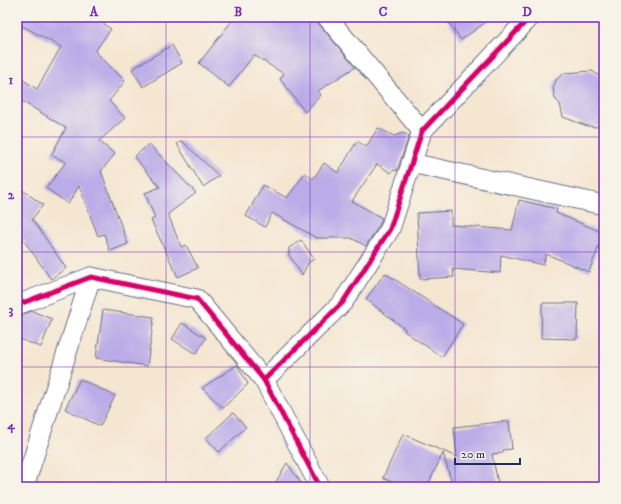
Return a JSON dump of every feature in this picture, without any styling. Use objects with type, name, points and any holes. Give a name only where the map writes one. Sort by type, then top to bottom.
[{"type":"street","points":[[327,17],[422,131]]},
{"type":"street","points":[[264,380],[343,302],[390,229],[422,131],[530,17]]},
{"type":"street","points":[[411,163],[604,204]]},
{"type":"street","points":[[24,487],[91,277]]},
{"type":"street","points":[[17,305],[91,277],[197,299],[264,380],[320,487]]},
{"type":"building","points":[[17,17],[94,17],[111,29],[95,51],[125,81],[109,101],[125,118],[99,141],[115,154],[101,171],[128,244],[110,251],[104,234],[98,236],[79,186],[68,204],[46,188],[66,162],[51,155],[66,128],[17,98],[17,76],[37,89],[61,47],[17,23]]},
{"type":"building","points":[[235,17],[314,17],[355,67],[318,91],[321,95],[305,112],[280,79],[284,74],[254,55],[229,87],[199,63]]},
{"type":"building","points":[[445,17],[493,17],[461,40]]},
{"type":"building","points":[[172,45],[182,63],[143,87],[132,69]]},
{"type":"building","points":[[592,71],[604,81],[604,121],[596,127],[587,126],[563,117],[560,104],[555,99],[553,88],[556,80],[564,73]]},
{"type":"building","points":[[378,128],[394,136],[403,133],[409,136],[397,171],[393,170],[391,173],[377,164],[352,201],[382,218],[380,224],[366,246],[351,238],[317,238],[272,213],[265,227],[246,216],[263,185],[287,198],[305,173],[313,179],[324,163],[338,173],[357,141],[366,147]]},
{"type":"building","points":[[182,141],[219,176],[203,187],[177,144]]},
{"type":"building","points":[[149,144],[196,193],[168,214],[181,247],[186,245],[198,268],[178,277],[151,220],[155,218],[145,193],[160,187],[134,157]]},
{"type":"building","points":[[17,186],[43,205],[32,219],[66,268],[51,279],[20,235],[17,239]]},
{"type":"building","points":[[519,200],[557,209],[556,213],[604,233],[589,272],[546,254],[543,265],[501,255],[500,273],[453,269],[454,277],[420,279],[417,213],[451,211],[451,225],[512,230]]},
{"type":"building","points":[[301,240],[314,259],[308,263],[302,275],[289,255],[289,248]]},
{"type":"building","points":[[385,273],[463,324],[442,357],[404,331],[405,329],[366,299]]},
{"type":"building","points":[[542,303],[578,303],[577,339],[541,338]]},
{"type":"building","points":[[103,310],[154,317],[147,366],[96,358]]},
{"type":"building","points":[[32,311],[52,319],[41,347],[17,338],[17,330],[23,314]]},
{"type":"building","points":[[182,323],[206,338],[196,354],[172,339]]},
{"type":"building","points":[[237,365],[248,384],[223,408],[202,388]]},
{"type":"building","points":[[80,379],[115,396],[100,426],[65,409]]},
{"type":"building","points":[[233,413],[246,427],[219,452],[206,438]]},
{"type":"building","points":[[509,421],[512,449],[503,450],[503,453],[492,454],[498,483],[487,487],[453,487],[443,453],[427,487],[402,487],[383,478],[403,434],[457,457],[454,427]]},
{"type":"building","points":[[287,463],[304,487],[273,487]]},
{"type":"cycle path","points":[[264,380],[343,302],[390,229],[422,131],[530,17]]},
{"type":"cycle path","points":[[17,305],[91,277],[197,299],[264,380],[320,487]]}]
